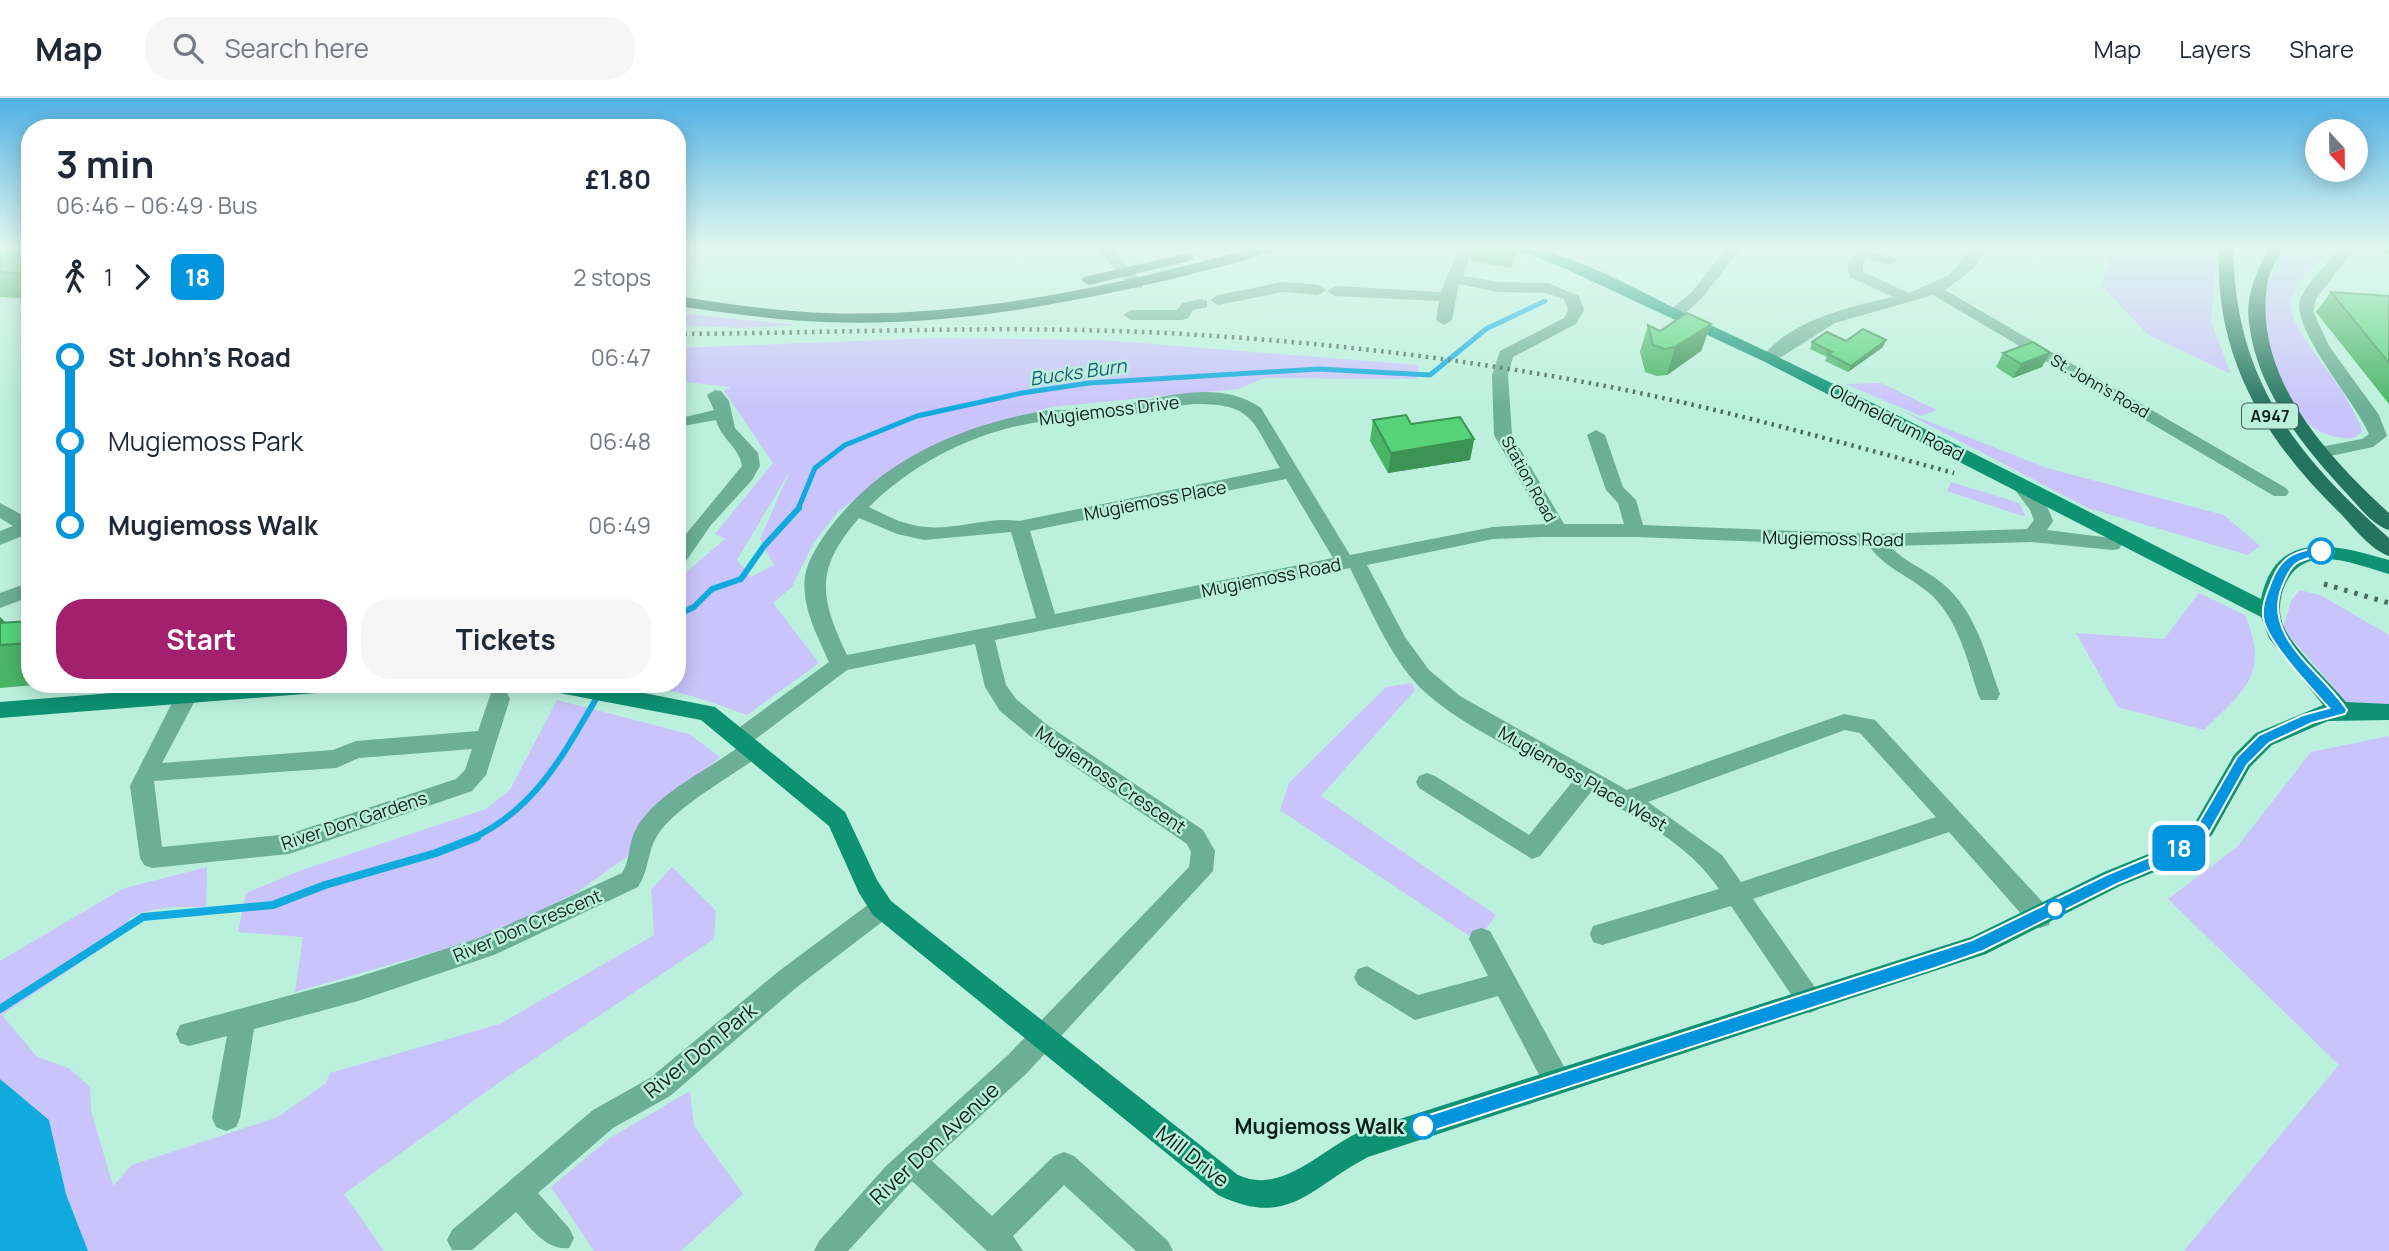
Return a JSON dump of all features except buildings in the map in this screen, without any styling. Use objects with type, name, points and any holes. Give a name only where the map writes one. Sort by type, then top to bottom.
[{"type":"main road","points":[[756,301],[834,307],[933,301]]},
{"type":"main road","points":[[686,302],[769,315],[893,315],[1040,301]]},
{"type":"main road","name":"A947","points":[[2230,301],[2232,329],[2256,394],[2319,480],[2389,549]]},
{"type":"main road","name":"A947","points":[[2256,301],[2256,329],[2278,390],[2321,452],[2389,524]]},
{"type":"street","points":[[1444,320],[1447,301]]},
{"type":"street","name":"Station Road","points":[[1557,529],[1503,435],[1500,374],[1506,354],[1570,321],[1576,310],[1574,301]]},
{"type":"street","name":"Oldmeldrum Road","points":[[1649,301],[1769,358],[2271,612]]},
{"type":"street","points":[[1676,313],[1690,301]]},
{"type":"street","points":[[1769,358],[1825,322],[1897,301]]},
{"type":"street","name":"St. John's Road","points":[[1954,301],[2280,492]]},
{"type":"street","points":[[2307,301],[2305,311],[2321,345],[2370,415],[2378,436],[2367,443],[2321,452]]},
{"type":"street","points":[[1131,315],[1182,315],[1188,306],[1201,304]]},
{"type":"street","points":[[686,546],[704,521],[741,482],[751,466],[751,457],[727,429],[715,395]]},
{"type":"street","name":"Mugiemoss Drive","points":[[841,664],[816,606],[816,572],[828,541],[857,509],[917,459],[1011,425],[1057,415],[1081,416],[1133,407],[1233,398],[1251,407],[1350,561]]},
{"type":"street","points":[[686,423],[723,413]]},
{"type":"street","points":[[1596,435],[1615,490],[1627,500],[1635,530]]},
{"type":"street","points":[[2229,461],[2248,453]]},
{"type":"street","name":"Mugiemoss Place","points":[[857,509],[904,529],[924,534],[1002,523],[1019,527],[1291,472]]},
{"type":"street","points":[[2021,486],[2045,520],[2035,533],[2027,537]]},
{"type":"street","points":[[0,509],[21,522]]},
{"type":"street","points":[[2060,515],[2066,535]]},
{"type":"street","points":[[1019,527],[1047,621]]},
{"type":"street","points":[[0,539],[21,529]]},
{"type":"street","name":"Mugiemoss Road","points":[[747,743],[841,664],[1493,533],[1557,529],[1635,530],[1875,540],[2066,535],[2112,544]]},
{"type":"street","points":[[1875,540],[1892,564],[1926,580],[1944,595],[1957,612],[1989,694]]},
{"type":"street","points":[[2340,710],[2276,633],[2270,602],[2280,573],[2296,556],[2315,551],[2334,552],[2389,568]]},
{"type":"street","name":"Mugiemoss Place West","points":[[1350,561],[1397,641],[1422,676],[1452,702],[1655,817],[1714,862],[1810,1001]]},
{"type":"street","points":[[0,601],[21,593]]},
{"type":"street","name":"Mugiemoss Crescent","points":[[983,634],[996,687],[1009,705],[1038,730],[1195,837],[1203,851],[1201,871],[1041,1038]]},
{"type":"street","points":[[0,710],[125,693]]},
{"type":"street","points":[[164,693],[213,693]]},
{"type":"street","points":[[610,693],[707,713],[747,743]]},
{"type":"street","name":"River Don Gardens","points":[[187,695],[145,773],[141,786],[152,858],[289,844],[464,785],[475,775],[499,699]]},
{"type":"street","name":"Mill Drive","points":[[747,743],[837,819],[848,834],[867,891],[882,908],[1041,1038],[1228,1185],[1242,1194],[1259,1198],[1280,1194],[1362,1145],[1967,950],[2040,917],[2112,879],[2171,855],[2204,828],[2242,761],[2264,739],[2308,719],[2340,710],[2389,712]]},
{"type":"street","points":[[1626,800],[1844,722],[1867,726],[2040,917]]},
{"type":"street","points":[[145,773],[336,759],[356,750],[486,739]]},
{"type":"street","name":"River Don Crescent","points":[[189,1034],[358,989],[485,947],[630,880],[639,869],[645,834],[658,819],[747,743]]},
{"type":"street","points":[[1427,782],[1532,849],[1588,779]]},
{"type":"street","points":[[1602,934],[1736,894],[1953,821]]},
{"type":"street","name":"River Don Park","points":[[462,1240],[603,1119],[660,1087],[788,979],[882,908]]},
{"type":"street","points":[[1481,939],[1558,1081]]},
{"type":"street","points":[[1367,977],[1415,1008],[1504,982]]},
{"type":"street","points":[[226,1118],[243,1018]]},
{"type":"street","name":"River Don Avenue","points":[[830,1251],[857,1215],[1021,1062],[1041,1038]]},
{"type":"street","points":[[912,1162],[1000,1244],[1064,1166],[1158,1251]]},
{"type":"street","points":[[518,1193],[559,1238]]},
{"type":"shaded area","points":[[2116,301],[2213,301],[2211,322],[2231,374],[2147,334]]},
{"type":"shaded area","points":[[2265,301],[2291,301],[2291,311],[2301,333],[2341,390],[2362,432],[2354,438],[2330,436],[2309,424],[2299,412],[2275,366],[2265,315]]},
{"type":"shaded area","points":[[686,314],[797,325],[739,328],[686,325]]},
{"type":"shaded area","points":[[934,338],[1102,340],[1419,365],[1417,379],[1265,378],[1238,389],[1051,407],[971,433],[898,468],[838,512],[814,542],[792,587],[773,603],[819,663],[747,715],[679,693],[686,693],[686,572],[725,539],[715,534],[773,463],[724,391],[731,387],[686,382],[686,348]],"holes":[[[790,471],[760,539],[774,565],[751,577],[737,560]]]},
{"type":"shaded area","points":[[1881,383],[1937,410],[1921,416],[1845,384]]},
{"type":"shaded area","points":[[1902,411],[2047,468],[2224,515],[2260,546],[2248,555],[2088,508]]},
{"type":"shaded area","points":[[1951,482],[2019,503],[2026,517],[1947,491]]},
{"type":"shaded area","points":[[2300,590],[2322,596],[2389,635],[2389,711],[2354,711],[2283,629],[2291,601]]},
{"type":"shaded area","points":[[2199,593],[2245,615],[2255,653],[2254,667],[2241,692],[2204,730],[2118,707],[2076,633],[2164,639]]},
{"type":"shaded area","points":[[1412,683],[1415,690],[1321,796],[1496,915],[1477,941],[1280,810],[1289,783],[1386,687]]},
{"type":"shaded area","points":[[557,700],[689,734],[720,757],[641,826],[628,856],[576,893],[483,938],[295,992],[303,937],[238,932],[246,893],[302,870],[486,809],[510,790]]},
{"type":"shaded area","points":[[2389,736],[2389,1251],[2184,1251],[2339,1065],[2168,899],[2237,847],[2311,752]]},
{"type":"shaded area","points":[[207,867],[206,907],[176,907],[138,914],[129,919],[126,932],[2,1015],[37,1057],[69,1068],[90,1087],[91,1110],[113,1186],[132,1165],[278,1117],[326,1083],[330,1073],[500,1024],[654,935],[651,890],[672,867],[716,911],[714,939],[504,1079],[344,1194],[384,1251],[88,1251],[66,1194],[49,1120],[0,1079],[0,961],[122,889]]},
{"type":"shaded area","points":[[690,1091],[694,1126],[743,1194],[681,1251],[594,1251],[551,1187],[610,1138]]},
{"type":"water","points":[[0,1079],[49,1120],[66,1194],[88,1251],[0,1251]]},
{"type":"waterway","name":"Bucks Burn","points":[[798,509],[815,468],[845,445],[917,416],[1022,393],[1089,383],[1319,369],[1430,375],[1486,329],[1545,301]]},
{"type":"waterway","name":"Bucks Burn","points":[[686,611],[694,607],[712,589],[741,579],[764,546],[799,508]]},
{"type":"waterway","points":[[473,838],[497,825],[535,791],[565,751],[600,693]]},
{"type":"waterway","points":[[0,1009],[143,917],[273,905],[325,885],[436,853],[477,837]]},
{"type":"railway","points":[[686,334],[930,330],[1120,331],[1338,346],[1493,366],[1640,393],[1775,425],[1954,473]]},
{"type":"railway","points":[[2324,584],[2389,603]]},
{"type":"bus line","name":"18","points":[[1423,1126],[1977,946],[2112,879],[2171,855],[2204,828],[2242,761],[2264,739],[2323,713],[2340,710],[2298,663],[2271,622],[2270,602],[2284,567],[2296,556],[2321,551]]},
{"type":"place","name":"Mugiemoss Walk","points":[[1423,1126]]}]
